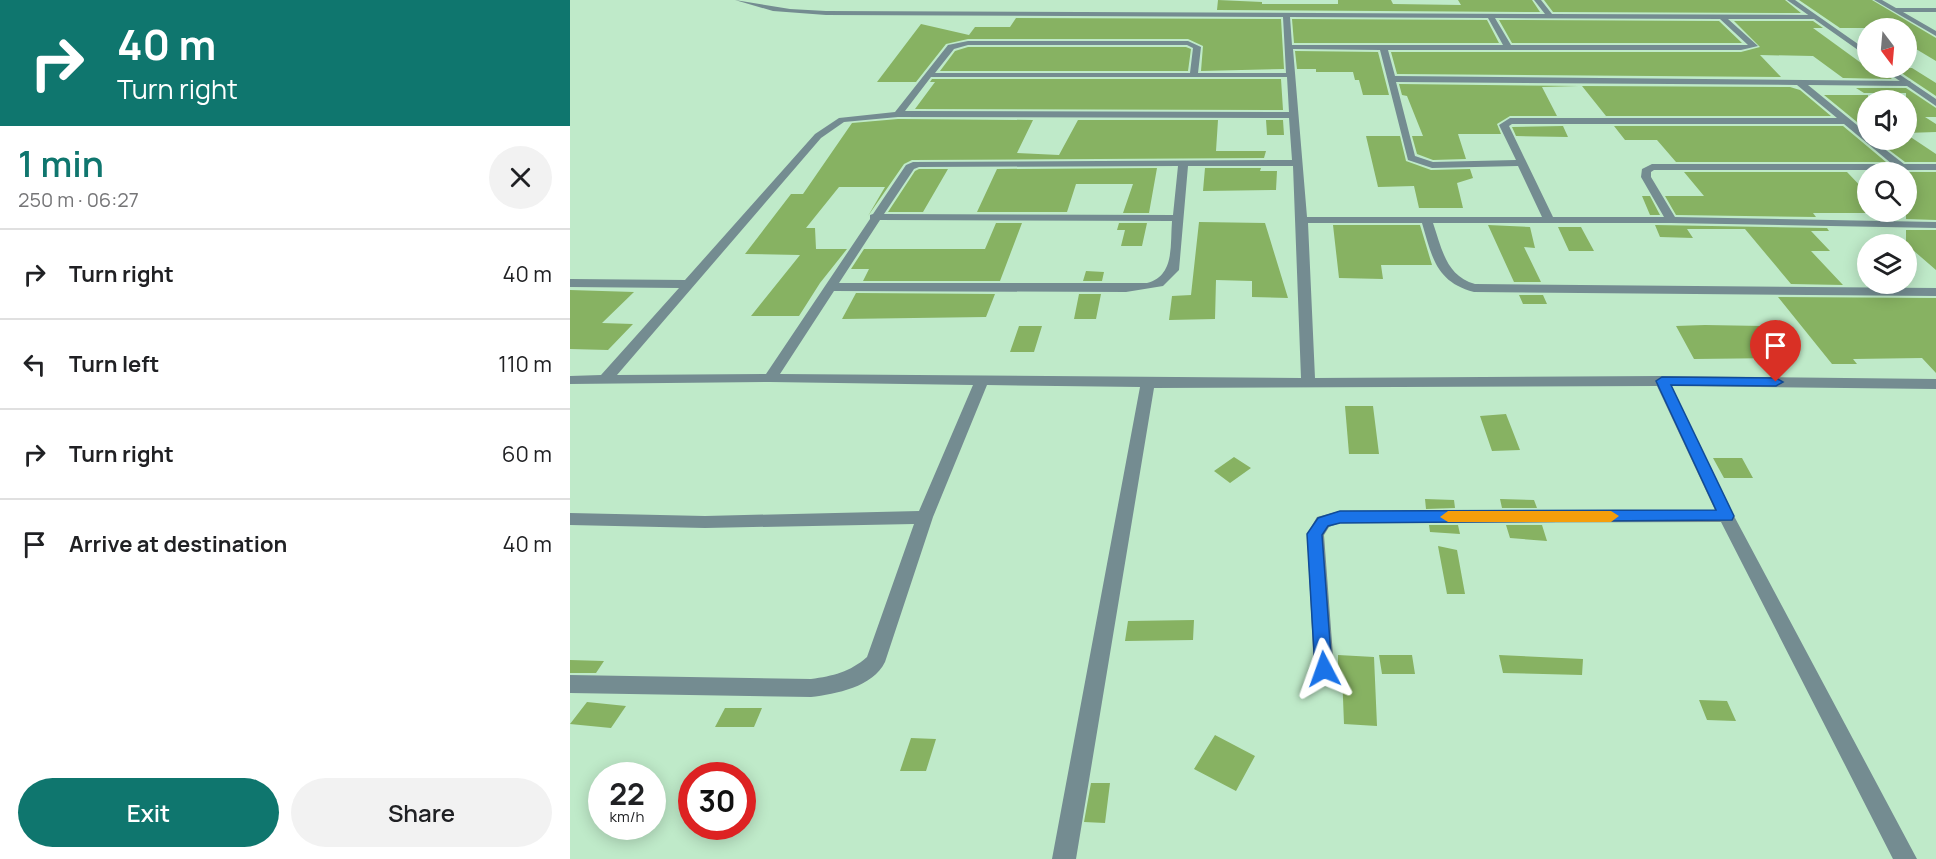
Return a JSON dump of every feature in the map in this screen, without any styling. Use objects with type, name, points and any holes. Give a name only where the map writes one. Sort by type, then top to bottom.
[{"type":"street","points":[[738,0],[755,6],[785,11],[832,13],[1204,11],[1286,15],[1814,17]]},
{"type":"street","points":[[1537,0],[1551,17]]},
{"type":"street","points":[[1790,0],[1857,47]]},
{"type":"street","points":[[1877,0],[1936,34]]},
{"type":"street","points":[[1895,10],[1936,10]]},
{"type":"street","points":[[1286,15],[1302,220],[1308,381]]},
{"type":"street","points":[[1491,17],[1509,48]]},
{"type":"street","points":[[1289,47],[1741,48],[1754,46],[1722,17]]},
{"type":"street","points":[[898,114],[927,75],[951,47],[957,45],[1049,43],[1195,45],[1194,75]]},
{"type":"street","points":[[1384,48],[1411,158],[1432,165],[1524,164]]},
{"type":"street","points":[[927,75],[1290,75]]},
{"type":"street","points":[[1899,78],[1936,103]]},
{"type":"street","points":[[1393,79],[1906,83]]},
{"type":"street","points":[[1799,82],[1857,130]]},
{"type":"street","points":[[605,380],[824,131],[842,120],[898,114],[1293,115]]},
{"type":"street","points":[[1549,220],[1504,125],[1510,121],[1845,121]]},
{"type":"street","points":[[1881,150],[1896,162]]},
{"type":"street","points":[[829,287],[1126,288],[1158,285],[1168,280],[1173,270],[1183,163]]},
{"type":"street","points":[[770,378],[874,218],[910,167],[917,164],[1297,163]]},
{"type":"street","points":[[1671,220],[1646,177],[1646,171],[1652,167],[1857,167]]},
{"type":"street","points":[[1917,167],[1936,167]]},
{"type":"street","points":[[874,218],[1178,218]]},
{"type":"street","points":[[1302,220],[1671,220],[1936,225]]},
{"type":"street","points":[[1427,221],[1447,276],[1462,286],[1473,288],[1936,292]]},
{"type":"street","points":[[570,283],[689,284]]},
{"type":"street","points":[[570,380],[770,378],[1148,383],[1662,381],[1936,384]]},
{"type":"street","points":[[570,684],[811,688],[840,685],[861,676],[875,662],[925,517],[982,380]]},
{"type":"street","points":[[1662,381],[1726,516],[1905,859]]},
{"type":"street","points":[[1064,859],[1148,383]]},
{"type":"street","points":[[1324,669],[1315,534],[1323,522],[1340,517],[1726,516]]},
{"type":"street","points":[[570,519],[705,522],[925,517]]},
{"type":"building","points":[[1218,0],[1262,2],[1262,4],[1338,4],[1338,0],[1391,0],[1393,4],[1461,5],[1458,0],[1532,0],[1540,12],[1217,10]]},
{"type":"building","points":[[1544,0],[1785,0],[1801,13],[1553,12]]},
{"type":"building","points":[[1799,0],[1872,0],[1902,18],[1857,18],[1857,28],[1840,28]]},
{"type":"building","points":[[1016,18],[1281,19],[1284,69],[1201,71],[1203,46],[1188,39],[968,39],[946,44],[916,82],[877,82],[921,24],[969,35],[975,27],[1010,27]]},
{"type":"building","points":[[1292,19],[1487,20],[1499,43],[1294,43]]},
{"type":"building","points":[[1499,20],[1719,21],[1742,43],[1512,43]]},
{"type":"building","points":[[1734,21],[1813,21],[1823,28],[1813,28],[1857,60],[1857,78],[1892,79],[1843,78],[1813,56],[1760,55],[1781,77],[1397,74],[1391,52],[1741,52],[1760,47]]},
{"type":"building","points":[[1917,27],[1936,38],[1936,61],[1917,50]]},
{"type":"building","points":[[968,47],[1186,47],[1191,49],[1188,71],[940,71],[955,51]]},
{"type":"building","points":[[1295,51],[1378,52],[1389,95],[1363,95],[1359,80],[1355,80],[1353,72],[1316,72],[1316,69],[1297,69]]},
{"type":"building","points":[[1917,71],[1936,83],[1936,96],[1909,78],[1917,78]]},
{"type":"building","points":[[932,79],[1281,79],[1283,110],[915,109],[935,82],[930,82]]},
{"type":"building","points":[[1399,84],[1579,86],[1542,87],[1557,116],[1510,116],[1497,124],[1501,134],[1458,134],[1466,159],[1433,160],[1417,154],[1412,136],[1423,136],[1407,96],[1402,95]]},
{"type":"building","points":[[1582,86],[1790,87],[1800,90],[1831,116],[1606,116]]},
{"type":"building","points":[[1856,88],[1906,88],[1909,90],[1859,90]]},
{"type":"building","points":[[1824,95],[1857,95],[1857,122]]},
{"type":"building","points":[[1917,95],[1936,108],[1936,117],[1925,117],[1936,124],[1936,132],[1917,133]]},
{"type":"building","points":[[898,119],[1033,120],[1017,153],[1059,155],[1078,120],[1218,120],[1216,151],[1266,151],[1264,158],[912,160],[904,164],[868,216],[885,187],[839,187],[806,228],[815,228],[816,249],[847,249],[820,283],[799,316],[751,316],[800,255],[745,254],[791,194],[803,194],[852,123]]},
{"type":"building","points":[[1266,120],[1283,120],[1284,135],[1267,135]]},
{"type":"building","points":[[1563,126],[1568,137],[1516,136],[1512,127]]},
{"type":"building","points":[[1614,126],[1843,126],[1857,138],[1857,150],[1872,150],[1886,162],[1676,162],[1657,140],[1625,140]]},
{"type":"building","points":[[1366,136],[1400,136],[1406,161],[1431,170],[1470,169],[1473,178],[1457,183],[1463,208],[1419,208],[1414,186],[1378,187]]},
{"type":"building","points":[[1917,141],[1936,154],[1936,162],[1905,162],[1889,150],[1917,150]]},
{"type":"building","points":[[1157,168],[1149,213],[1123,213],[1133,184],[1076,184],[1067,212],[977,212],[997,169]]},
{"type":"building","points":[[1205,168],[1261,168],[1260,171],[1277,171],[1276,190],[1203,191]]},
{"type":"building","points":[[948,169],[923,212],[888,212],[915,171]]},
{"type":"building","points":[[1684,172],[1847,172],[1857,182],[1857,213],[1813,213],[1816,217],[1676,215],[1665,196],[1704,196]]},
{"type":"building","points":[[1917,172],[1936,172],[1936,220],[1917,219]]},
{"type":"building","points":[[1642,196],[1650,196],[1660,215],[1650,215]]},
{"type":"building","points":[[1199,222],[1265,223],[1288,298],[1252,297],[1252,281],[1216,280],[1215,319],[1169,320],[1172,296],[1191,295]]},
{"type":"building","points":[[996,223],[1022,223],[1000,281],[863,281],[869,269],[851,269],[864,249],[985,249]]},
{"type":"building","points":[[1119,223],[1147,223],[1142,246],[1121,246],[1125,230],[1117,230]]},
{"type":"building","points":[[1333,225],[1420,225],[1432,265],[1381,265],[1383,279],[1339,278]]},
{"type":"building","points":[[1488,225],[1530,227],[1535,248],[1524,247],[1541,282],[1514,282]]},
{"type":"building","points":[[1655,225],[1827,228],[1829,231],[1811,231],[1830,251],[1811,251],[1843,285],[1791,284],[1745,229],[1687,229],[1693,238],[1660,237]]},
{"type":"building","points":[[1558,227],[1581,227],[1594,251],[1569,251]]},
{"type":"building","points":[[1906,230],[1936,230],[1936,270],[1917,254],[1917,234],[1906,234]]},
{"type":"building","points":[[1086,271],[1104,272],[1102,281],[1083,281]]},
{"type":"building","points":[[570,290],[634,292],[602,323],[633,324],[608,350],[570,349]]},
{"type":"building","points":[[856,293],[995,294],[986,317],[842,319]]},
{"type":"building","points":[[1079,294],[1101,294],[1096,319],[1074,319]]},
{"type":"building","points":[[1519,295],[1543,295],[1547,304],[1523,304]]},
{"type":"building","points":[[1778,297],[1936,298],[1936,373],[1922,358],[1853,359],[1857,364],[1832,364]]},
{"type":"building","points":[[1019,326],[1042,326],[1034,352],[1010,352]]},
{"type":"building","points":[[1676,326],[1763,326],[1785,358],[1694,359]]},
{"type":"building","points":[[1345,406],[1373,406],[1379,454],[1349,454]]},
{"type":"building","points":[[1506,414],[1520,450],[1492,451],[1480,416]]},
{"type":"building","points":[[1234,457],[1251,468],[1230,483],[1214,471]]},
{"type":"building","points":[[1713,458],[1742,458],[1753,478],[1724,478]]},
{"type":"building","points":[[1425,499],[1454,500],[1455,508],[1426,509]]},
{"type":"building","points":[[1500,499],[1534,500],[1537,508],[1502,508]]},
{"type":"building","points":[[1429,525],[1458,525],[1460,534],[1430,532]]},
{"type":"building","points":[[1506,525],[1542,525],[1547,541],[1510,538]]},
{"type":"building","points":[[1438,546],[1457,550],[1465,594],[1447,594]]},
{"type":"building","points":[[1194,620],[1193,640],[1125,641],[1128,621]]},
{"type":"building","points":[[1338,655],[1374,657],[1377,726],[1344,724],[1342,673],[1338,673]]},
{"type":"building","points":[[1379,655],[1412,655],[1415,674],[1382,674]]},
{"type":"building","points":[[1499,655],[1583,659],[1582,675],[1503,673]]},
{"type":"building","points":[[570,660],[604,661],[596,673],[570,673]]},
{"type":"building","points":[[1699,700],[1727,701],[1736,721],[1707,720]]},
{"type":"building","points":[[587,702],[626,706],[611,728],[570,724]]},
{"type":"building","points":[[725,708],[762,708],[754,727],[715,727]]},
{"type":"building","points":[[1215,735],[1255,756],[1236,791],[1194,769]]},
{"type":"building","points":[[911,738],[936,739],[926,771],[900,771]]},
{"type":"building","points":[[1091,783],[1110,783],[1105,823],[1084,822]]},
{"type":"slow traffic","points":[[1448,517],[1611,516]]},
{"type":"route","points":[[1324,669],[1315,534],[1323,522],[1340,517],[1726,516],[1662,381],[1776,382]]}]
